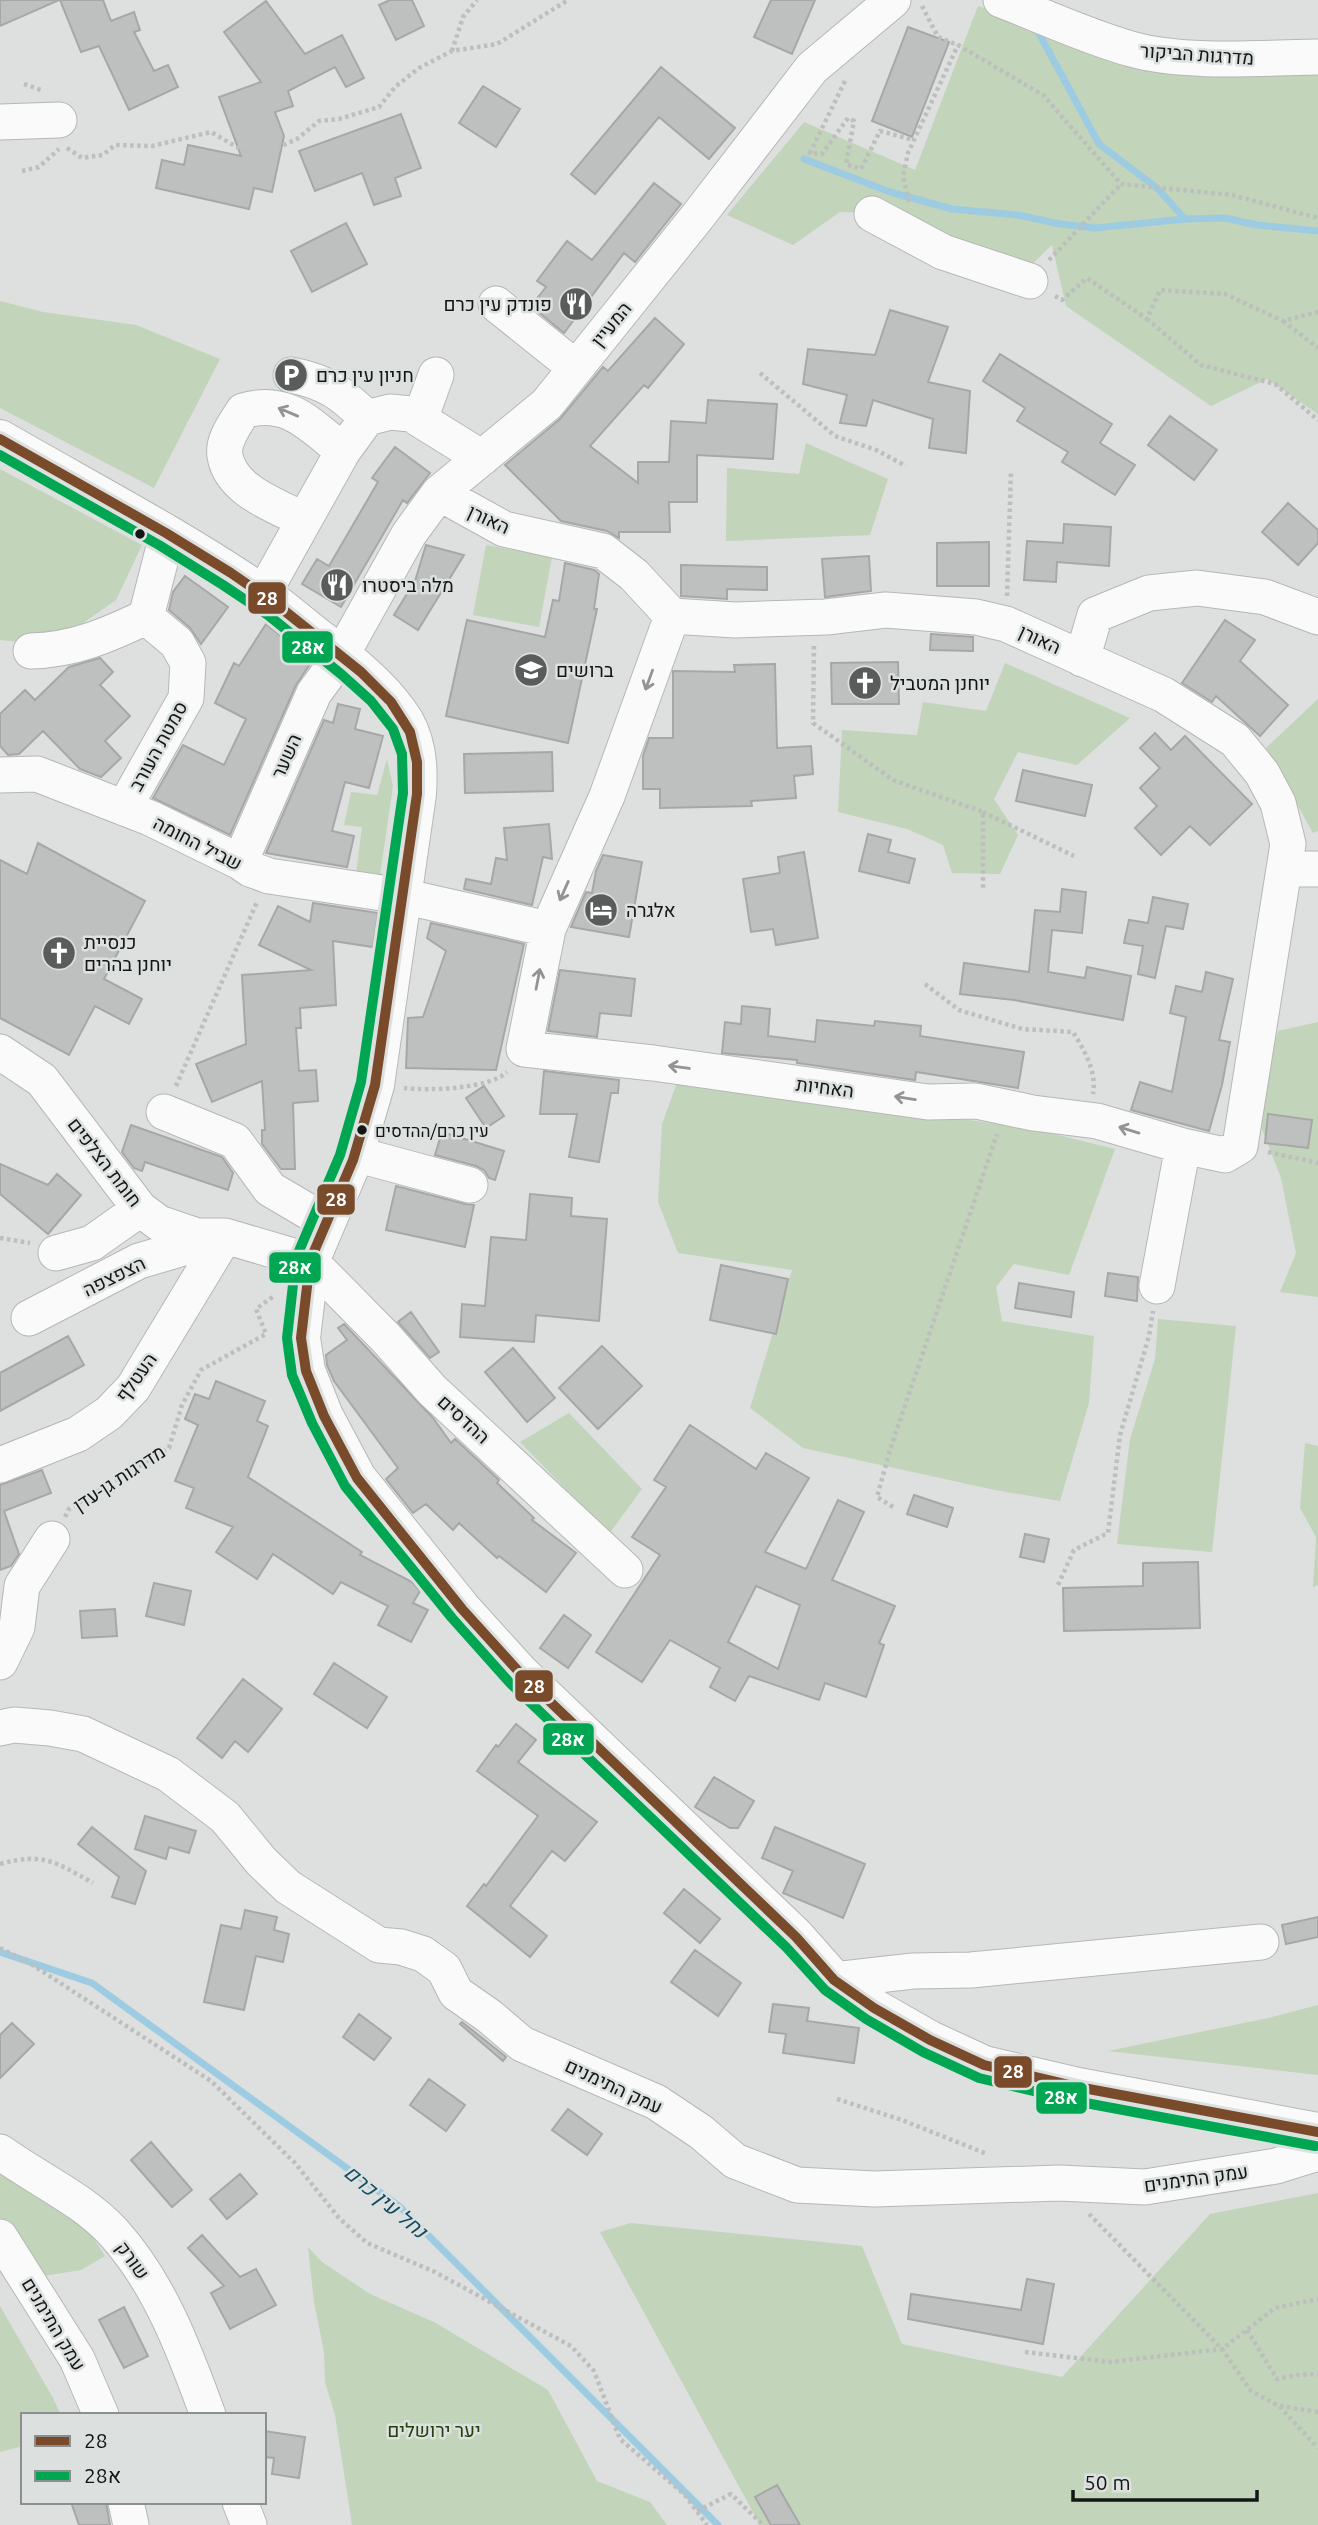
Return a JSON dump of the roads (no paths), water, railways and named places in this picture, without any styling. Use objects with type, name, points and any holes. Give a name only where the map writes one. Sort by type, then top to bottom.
[{"type":"main road","points":[[0,439],[263,594],[377,688],[400,714],[414,741],[418,766],[417,794],[375,1085],[355,1154],[326,1222],[297,1257],[301,1338],[306,1371],[324,1416],[357,1478],[457,1604],[520,1673],[796,1937],[834,1980],[874,2008],[930,2040],[984,2065],[1078,2087],[1318,2132]]},
{"type":"street","name":"המעיין","points":[[341,656],[410,534],[439,493],[547,404],[698,216],[811,68],[893,0]]},
{"type":"street","name":"מדרגות הביקור","points":[[1001,0],[1131,49],[1158,55],[1318,57]]},
{"type":"street","points":[[0,122],[61,132]]},
{"type":"street","points":[[872,214],[943,252],[1030,281]]},
{"type":"street","points":[[496,303],[576,368]]},
{"type":"street","points":[[291,375],[317,380],[345,397],[368,418]]},
{"type":"street","points":[[420,419],[436,375]]},
{"type":"street","points":[[304,520],[254,495],[235,477],[225,455],[229,433],[243,411],[261,405],[278,407],[301,418],[343,451]]},
{"type":"street","points":[[263,594],[343,451],[368,418],[390,412],[411,414],[482,458]]},
{"type":"street","name":"האורן","points":[[439,493],[504,529],[603,551],[634,575],[672,616],[735,620],[814,617],[886,610],[976,617],[1006,624],[1164,695],[1235,740],[1262,773],[1278,803],[1287,844],[1301,869],[1240,1146]]},
{"type":"street","points":[[31,651],[73,647],[102,638],[146,617],[167,535]]},
{"type":"street","points":[[1082,659],[1095,615],[1149,593],[1197,588],[1265,597],[1318,617]]},
{"type":"street","points":[[401,896],[548,929],[607,796],[672,616]]},
{"type":"street","name":"סמטת העורב","points":[[124,807],[186,698],[188,663],[177,643],[146,617]]},
{"type":"street","name":"השער","points":[[255,869],[314,693],[341,656]]},
{"type":"street","name":"שביל החומה","points":[[0,775],[37,774],[124,807],[255,869],[401,896]]},
{"type":"street","name":"האחיות","points":[[548,929],[524,1049],[653,1063],[929,1102],[976,1101],[1088,1119],[1183,1146],[1226,1155],[1240,1146]]},
{"type":"street","name":"חומת הצלפים","points":[[0,1052],[42,1080],[140,1209],[159,1223],[297,1257]]},
{"type":"street","points":[[164,1112],[235,1142],[270,1189],[326,1222]]},
{"type":"street","points":[[1157,1286],[1183,1146]]},
{"type":"street","points":[[355,1154],[470,1185]]},
{"type":"street","points":[[56,1253],[92,1243],[140,1209]]},
{"type":"street","name":"הצפצפה","points":[[29,1318],[139,1261],[180,1249],[196,1240],[211,1236]]},
{"type":"street","name":"העטלף","points":[[0,1465],[78,1434],[109,1413],[133,1388],[211,1236]]},
{"type":"street","name":"ההדסים","points":[[297,1257],[386,1338],[432,1390],[625,1570]]},
{"type":"street","points":[[0,1662],[17,1627],[22,1586],[52,1539]]},
{"type":"street","name":"עמק התימנים","points":[[0,1728],[14,1725],[83,1734],[120,1749],[168,1774],[225,1817],[261,1861],[288,1886],[379,1945],[401,1947],[423,1954],[444,1969],[456,1993],[522,2044],[656,2102],[701,2132],[735,2161],[797,2185],[874,2189],[1059,2183],[1145,2187],[1276,2166],[1318,2153]]},
{"type":"street","points":[[834,1980],[913,1971],[971,1970],[1261,1942]]},
{"type":"street","name":"שורק","points":[[0,2152],[76,2202],[114,2233],[152,2286],[188,2361],[207,2413]]},
{"type":"street","name":"עמק התימנים","points":[[0,2237],[78,2359],[101,2413]]},
{"type":"street","points":[[126,2504],[131,2525]]},
{"type":"street","points":[[241,2504],[249,2525]]},
{"type":"waterway","points":[[1036,28],[1099,144],[1157,188],[1185,219]]},
{"type":"waterway","points":[[804,159],[890,192],[952,209],[1018,215],[1095,228],[1225,218],[1257,225],[1318,231]]},
{"type":"waterway","name":"נחל עין כרם","points":[[0,1952],[92,1983],[399,2206],[718,2525]]},
{"type":"place","name":"פונדק עין כרם","points":[[576,304]]},
{"type":"place","name":"חניון עין כרם","points":[[291,375]]},
{"type":"place","name":"מלה ביסטרו","points":[[337,585]]},
{"type":"place","name":"ברושים","points":[[531,670]]},
{"type":"place","name":"יוחנן המטביל","points":[[865,683]]},
{"type":"place","name":"אלגרה","points":[[601,910]]},
{"type":"place","name":"כנסיית יוחנן בהרים","points":[[59,953]]},
{"type":"place","name":"עין כרם/ההדסים","points":[[362,1130]]},
{"type":"park label","name":"יער ירושלים","points":[[434,2430]]}]
